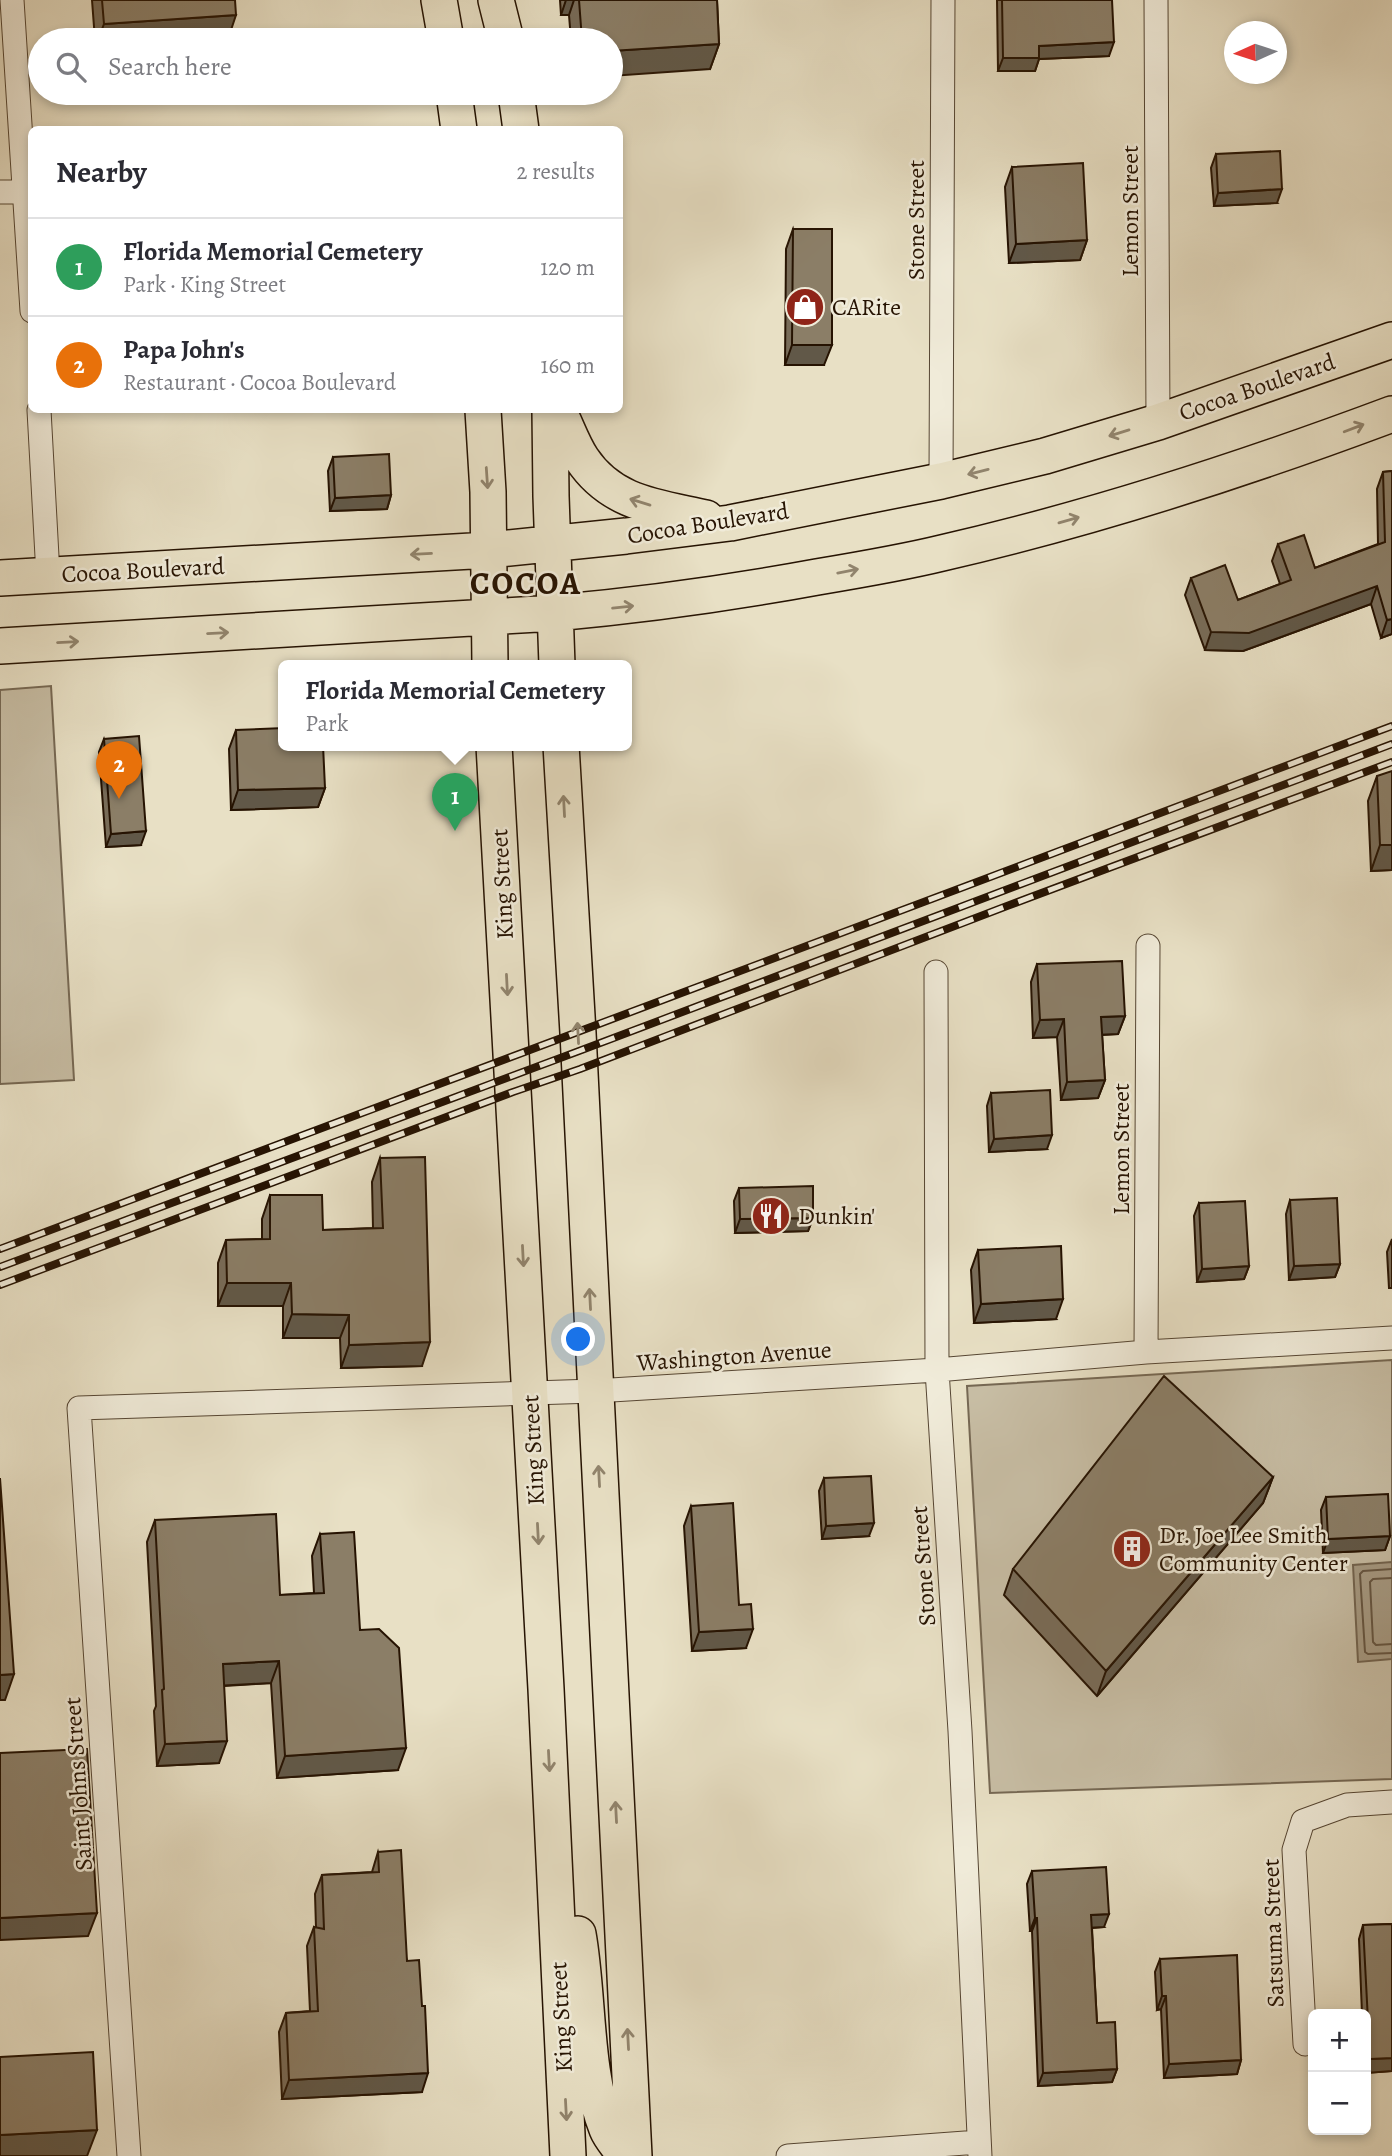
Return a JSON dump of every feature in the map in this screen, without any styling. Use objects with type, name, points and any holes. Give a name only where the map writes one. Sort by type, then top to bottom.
[{"type":"main road","points":[[496,0],[503,28]]},
{"type":"main road","points":[[456,105],[458,126]]},
{"type":"main road","points":[[518,105],[521,126]]},
{"type":"main road","name":"Cocoa Boulevard","points":[[0,578],[489,550],[730,523],[941,481],[1045,456],[1158,422],[1392,340]]},
{"type":"main road","points":[[483,413],[488,492],[490,660]]},
{"type":"main road","points":[[550,413],[557,660]]},
{"type":"main road","points":[[560,413],[582,458],[604,485],[634,502],[730,523]]},
{"type":"main road","points":[[0,646],[489,618],[632,606],[737,592],[941,554],[1045,527],[1157,495],[1316,443],[1392,414]]},
{"type":"main road","name":"King Street","points":[[494,751],[568,2156]]},
{"type":"main road","points":[[561,751],[634,2156]]},
{"type":"main road","points":[[552,1818],[567,1869],[580,1947],[598,2099],[608,2131],[626,2156]]},
{"type":"street","points":[[12,0],[11,192],[28,288]]},
{"type":"street","name":"Stone Street","points":[[941,481],[943,0]]},
{"type":"street","name":"Lemon Street","points":[[1156,0],[1158,422]]},
{"type":"street","points":[[39,413],[48,575]]},
{"type":"street","name":"Lemon Street","points":[[1146,1352],[1148,946]]},
{"type":"street","name":"Stone Street","points":[[936,972],[937,1370],[960,1731],[980,2149]]},
{"type":"street","name":"Washington Avenue","points":[[79,1408],[595,1391],[937,1370],[1146,1352],[1392,1338]]},
{"type":"street","name":"Saint Johns Street","points":[[79,1408],[130,2156]]},
{"type":"street","name":"Satsuma Street","points":[[1305,2044],[1294,1850],[1303,1822],[1347,1805],[1392,1802]]},
{"type":"street","points":[[788,2156],[980,2149]]},
{"type":"shaded area","points":[[51,686],[74,1080],[0,1084],[0,690]]},
{"type":"shaded area","points":[[1392,1360],[1392,1779],[990,1793],[967,1386]]},
{"type":"water","points":[[1392,1562],[1392,1659],[1358,1662],[1353,1565]]},
{"type":"building","points":[[102,0],[235,0],[236,15],[104,24]]},
{"type":"building","points":[[579,0],[717,0],[719,44],[623,50],[623,28],[581,28]]},
{"type":"building","points":[[1002,0],[1112,0],[1114,42],[1039,46],[1039,58],[1003,58]]},
{"type":"building","points":[[1280,151],[1282,189],[1218,193],[1216,154]]},
{"type":"building","points":[[1083,163],[1087,240],[1016,244],[1012,167]]},
{"type":"building","name":"CARite","points":[[793,229],[832,229],[832,345],[792,345]]},
{"type":"building","points":[[389,454],[391,495],[335,498],[333,457]]},
{"type":"building","points":[[1392,471],[1392,619],[1387,620],[1377,586],[1249,633],[1211,632],[1191,578],[1225,565],[1238,600],[1291,580],[1278,544],[1304,535],[1315,568],[1385,542],[1383,472]]},
{"type":"building","points":[[278,728],[278,751],[323,751],[325,788],[238,790],[236,730]]},
{"type":"building","points":[[139,736],[146,831],[111,834],[104,739]]},
{"type":"building","points":[[1392,771],[1392,845],[1380,845],[1377,776]]},
{"type":"building","points":[[1122,961],[1125,1016],[1101,1017],[1105,1080],[1067,1082],[1064,1019],[1040,1020],[1037,964]]},
{"type":"building","points":[[1050,1090],[1052,1135],[994,1139],[991,1093]]},
{"type":"building","points":[[425,1157],[430,1342],[349,1345],[349,1315],[292,1314],[291,1283],[227,1283],[226,1240],[270,1239],[270,1195],[322,1195],[323,1230],[383,1228],[380,1158]]},
{"type":"building","points":[[813,1186],[813,1218],[740,1219],[739,1188]]},
{"type":"building","points":[[1337,1198],[1340,1264],[1294,1266],[1290,1200]]},
{"type":"building","points":[[1245,1201],[1249,1266],[1202,1269],[1199,1203]]},
{"type":"building","points":[[1061,1246],[1063,1299],[981,1304],[978,1250]]},
{"type":"building","name":"Dr. Joe Lee Smith Community Center","points":[[1164,1376],[1273,1477],[1106,1671],[1013,1569]]},
{"type":"building","points":[[871,1476],[874,1523],[826,1526],[824,1478]]},
{"type":"building","points":[[0,1478],[14,1674],[0,1675]]},
{"type":"building","points":[[1388,1494],[1390,1536],[1328,1539],[1326,1497]]},
{"type":"building","points":[[733,1503],[739,1605],[751,1604],[753,1629],[699,1632],[691,1506]]},
{"type":"building","points":[[276,1514],[280,1595],[324,1593],[320,1534],[354,1532],[360,1630],[379,1629],[399,1648],[406,1748],[285,1756],[279,1661],[223,1664],[227,1741],[165,1744],[155,1520]]},
{"type":"building","points":[[87,1749],[97,1913],[0,1918],[0,1753]]},
{"type":"building","points":[[401,1850],[407,1961],[419,1960],[422,2006],[425,2006],[428,2073],[289,2080],[286,2013],[318,2011],[314,1927],[324,1929],[322,1875],[379,1872],[378,1852]]},
{"type":"building","points":[[1106,1867],[1109,1914],[1091,1915],[1097,2023],[1115,2022],[1117,2069],[1043,2073],[1037,1918],[1032,1871]]},
{"type":"building","points":[[1392,1924],[1392,2058],[1371,2059],[1371,2009],[1367,2009],[1363,1925]]},
{"type":"building","points":[[1237,1955],[1241,2060],[1169,2064],[1166,1996],[1162,1996],[1160,1959]]},
{"type":"building","points":[[93,2052],[97,2130],[0,2135],[0,2057]]},
{"type":"railway","points":[[0,1249],[1392,726]]},
{"type":"railway","points":[[0,1267],[1392,744]]},
{"type":"railway","points":[[0,1285],[1392,762]]},
{"type":"place","name":"CARite","points":[[805,307]]},
{"type":"place","name":"Papa John's","points":[[119,799]]},
{"type":"place","name":"Florida Memorial Cemetery","points":[[455,831]]},
{"type":"place","name":"Dunkin'","points":[[771,1216]]},
{"type":"place","name":"Dr. Joe Lee Smith Community Center","points":[[1132,1549]]},
{"type":"district","name":"COCOA","points":[[526,583]]}]
